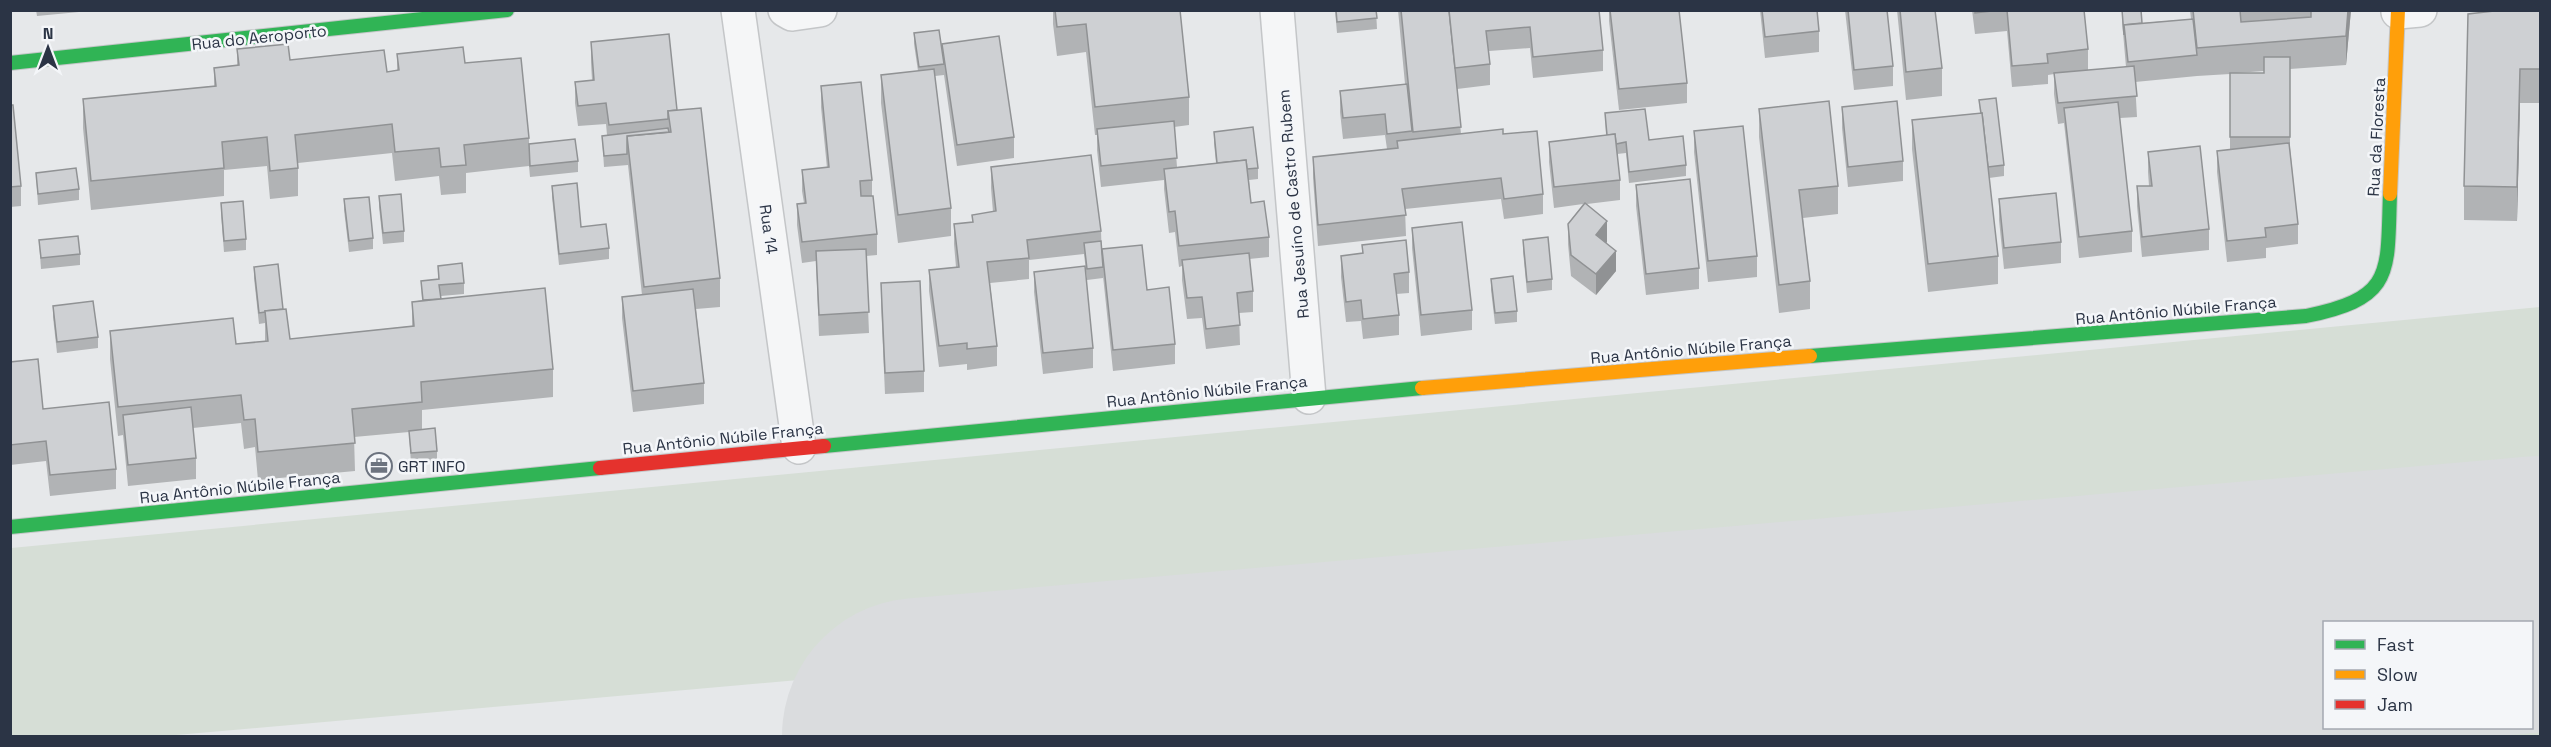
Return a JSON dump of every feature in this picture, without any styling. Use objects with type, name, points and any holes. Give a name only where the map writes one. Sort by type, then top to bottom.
[{"type":"street","name":"Rua do Aeroporto","points":[[10,63],[507,10]]},
{"type":"street","name":"Rua 14","points":[[738,10],[799,447]]},
{"type":"street","points":[[785,10],[792,14],[820,10]]},
{"type":"street","name":"Rua Jesuíno de Castro Rubem","points":[[1277,10],[1309,397]]},
{"type":"street","name":"Rua da Floresta","points":[[2387,265],[2406,11]]},
{"type":"street","name":"Rua Antônio Núbile França","points":[[10,527],[1309,397],[2307,316],[2347,308],[2360,301],[2382,280],[2387,265]]},
{"type":"shaded area","points":[[2540,307],[2540,526],[165,736],[11,736],[11,548]]},
{"type":"shaded area","points":[[2540,664],[2540,736],[1721,736],[2323,683],[2323,729],[2533,729],[2533,665]]},
{"type":"building","points":[[1055,10],[1180,10],[1189,97],[1095,107],[1086,24],[1057,27]]},
{"type":"building","points":[[1336,10],[1376,10],[1377,18],[1337,22]]},
{"type":"building","points":[[1401,10],[1449,10],[1461,127],[1413,132]]},
{"type":"building","points":[[1449,10],[1599,10],[1603,50],[1533,57],[1530,27],[1486,31],[1490,64],[1455,68]]},
{"type":"building","points":[[1610,10],[1679,10],[1687,83],[1619,89]]},
{"type":"building","points":[[1762,10],[1817,10],[1819,31],[1765,37]]},
{"type":"building","points":[[1848,10],[1887,10],[1893,66],[1854,70]]},
{"type":"building","points":[[1900,10],[1935,10],[1942,68],[1906,72]]},
{"type":"building","points":[[1975,10],[2001,10],[1975,13]]},
{"type":"building","points":[[2007,10],[2084,10],[2088,49],[2047,54],[2048,63],[2012,66]]},
{"type":"building","points":[[2122,10],[2141,10],[2142,23],[2124,25],[2124,35]]},
{"type":"building","points":[[2193,10],[2240,10],[2241,22],[2311,17],[2311,10],[2348,10],[2346,36],[2197,48]]},
{"type":"building","points":[[2503,10],[2541,10],[2541,69],[2520,69],[2517,187],[2464,186],[2468,14]]},
{"type":"building","points":[[2193,19],[2197,55],[2128,62],[2124,25]]},
{"type":"building","points":[[939,30],[944,64],[919,67],[914,33]]},
{"type":"building","points":[[669,34],[677,110],[668,111],[668,119],[609,125],[606,103],[578,106],[575,82],[594,80],[591,42]]},
{"type":"building","points":[[999,36],[1014,137],[957,145],[942,44]]},
{"type":"building","points":[[288,44],[290,60],[384,50],[387,72],[399,70],[397,54],[463,47],[465,63],[521,58],[529,138],[464,145],[466,165],[441,167],[439,148],[395,152],[392,124],[295,135],[298,168],[270,171],[267,137],[222,142],[224,168],[91,181],[83,99],[216,86],[214,68],[239,65],[237,49]]},
{"type":"building","points":[[2264,57],[2290,57],[2290,137],[2230,137],[2230,73],[2264,73]]},
{"type":"building","points":[[2134,66],[2137,96],[2058,103],[2054,73]]},
{"type":"building","points":[[934,69],[951,208],[898,215],[881,75]]},
{"type":"building","points":[[861,82],[872,180],[860,181],[861,196],[873,196],[877,234],[802,242],[797,204],[806,203],[802,170],[829,167],[821,86]]},
{"type":"building","points":[[1407,84],[1412,131],[1387,134],[1385,114],[1343,118],[1340,91]]},
{"type":"building","points":[[1996,98],[2004,165],[1988,167],[1979,100]]},
{"type":"building","points":[[1829,101],[1838,186],[1799,190],[1810,281],[1779,285],[1759,109]]},
{"type":"building","points":[[1897,101],[1903,161],[1848,167],[1842,107]]},
{"type":"building","points":[[2118,102],[2132,231],[2079,237],[2064,108]]},
{"type":"building","points":[[10,105],[13,105],[21,186],[10,187]]},
{"type":"building","points":[[701,108],[720,278],[644,287],[627,136],[671,132],[668,111]]},
{"type":"building","points":[[1645,109],[1649,140],[1683,136],[1686,165],[1629,172],[1626,142],[1616,144],[1615,134],[1607,135],[1605,113]]},
{"type":"building","points":[[1982,113],[1998,256],[1928,264],[1912,120]]},
{"type":"building","points":[[1174,121],[1177,158],[1101,166],[1097,129]]},
{"type":"building","points":[[1743,126],[1757,256],[1708,261],[1694,131]]},
{"type":"building","points":[[1253,127],[1258,168],[1247,169],[1246,160],[1217,163],[1214,132]]},
{"type":"building","points":[[668,128],[669,132],[627,136],[627,154],[604,156],[602,136]]},
{"type":"building","points":[[1503,129],[1503,134],[1537,131],[1543,194],[1504,199],[1501,178],[1402,189],[1406,215],[1318,225],[1313,157],[1398,148],[1397,141]]},
{"type":"building","points":[[1615,134],[1620,180],[1554,187],[1549,142]]},
{"type":"building","points":[[575,139],[578,161],[530,166],[529,144]]},
{"type":"building","points":[[2289,143],[2298,224],[2265,228],[2266,237],[2227,241],[2217,151]]},
{"type":"building","points":[[2200,146],[2209,229],[2142,237],[2137,186],[2152,186],[2148,152]]},
{"type":"building","points":[[1091,155],[1101,231],[1027,240],[1029,258],[987,262],[997,346],[967,349],[967,343],[939,346],[929,270],[959,267],[954,224],[973,222],[972,215],[996,211],[991,167]]},
{"type":"building","points":[[1246,160],[1251,203],[1264,201],[1269,237],[1179,246],[1175,211],[1169,212],[1164,169]]},
{"type":"building","points":[[76,168],[79,189],[38,194],[36,173]]},
{"type":"building","points":[[1690,179],[1699,268],[1646,274],[1636,185]]},
{"type":"building","points":[[577,183],[581,227],[606,224],[609,248],[559,254],[552,186]]},
{"type":"building","points":[[2056,193],[2061,242],[2004,248],[1999,199]]},
{"type":"building","points":[[401,194],[404,231],[383,233],[379,196]]},
{"type":"building","points":[[369,197],[373,238],[349,241],[344,199]]},
{"type":"building","points":[[243,201],[246,239],[224,241],[221,203]]},
{"type":"building","points":[[1585,203],[1607,221],[1596,235],[1616,251],[1596,274],[1571,255],[1568,224]]},
{"type":"building","points":[[1462,222],[1472,310],[1421,315],[1412,228]]},
{"type":"building","points":[[78,236],[80,254],[41,258],[39,240]]},
{"type":"building","points":[[1548,237],[1552,279],[1527,282],[1523,240]]},
{"type":"building","points":[[1406,240],[1409,272],[1394,274],[1399,315],[1363,319],[1361,300],[1346,302],[1341,256],[1363,253],[1362,245]]},
{"type":"building","points":[[1101,241],[1103,267],[1087,269],[1084,243]]},
{"type":"building","points":[[1142,245],[1147,290],[1169,287],[1175,344],[1113,350],[1102,249]]},
{"type":"building","points":[[866,249],[869,312],[819,315],[816,251]]},
{"type":"building","points":[[1249,253],[1253,291],[1237,293],[1240,325],[1206,329],[1202,297],[1187,298],[1182,260]]},
{"type":"building","points":[[462,263],[464,283],[439,285],[441,299],[423,300],[421,281],[439,279],[438,266]]},
{"type":"building","points":[[278,264],[283,309],[259,313],[254,267]]},
{"type":"building","points":[[1085,266],[1093,348],[1043,353],[1034,272]]},
{"type":"building","points":[[1513,276],[1517,311],[1495,313],[1491,279]]},
{"type":"building","points":[[920,281],[924,371],[885,373],[881,283]]},
{"type":"building","points":[[545,288],[553,369],[421,382],[422,402],[352,409],[355,443],[258,452],[255,419],[244,420],[241,395],[118,407],[110,331],[233,318],[236,344],[268,341],[265,311],[286,309],[290,339],[414,326],[412,302]]},
{"type":"building","points":[[693,289],[704,383],[633,391],[622,297]]},
{"type":"building","points":[[93,301],[98,337],[57,342],[53,306]]},
{"type":"building","points":[[38,359],[43,409],[109,402],[116,469],[50,475],[46,441],[10,445],[10,362]]},
{"type":"building","points":[[191,407],[196,458],[128,465],[123,415]]},
{"type":"building","points":[[435,428],[437,451],[411,453],[409,431]]},
{"type":"runway","points":[[920,736],[2540,594]]},
{"type":"traffic: fast","points":[[10,63],[507,10]]},
{"type":"traffic: fast","points":[[1810,356],[2306,316],[2335,309],[2356,300],[2371,290],[2380,278],[2386,263],[2390,194]]},
{"type":"traffic: fast","points":[[824,446],[1422,388]]},
{"type":"traffic: fast","points":[[10,527],[600,468]]},
{"type":"traffic: slow","points":[[2390,194],[2398,10]]},
{"type":"traffic: slow","points":[[1422,388],[1810,356]]},
{"type":"traffic: jam","points":[[600,468],[824,446]]},
{"type":"place","name":"GRT INFO","points":[[379,466]]}]
